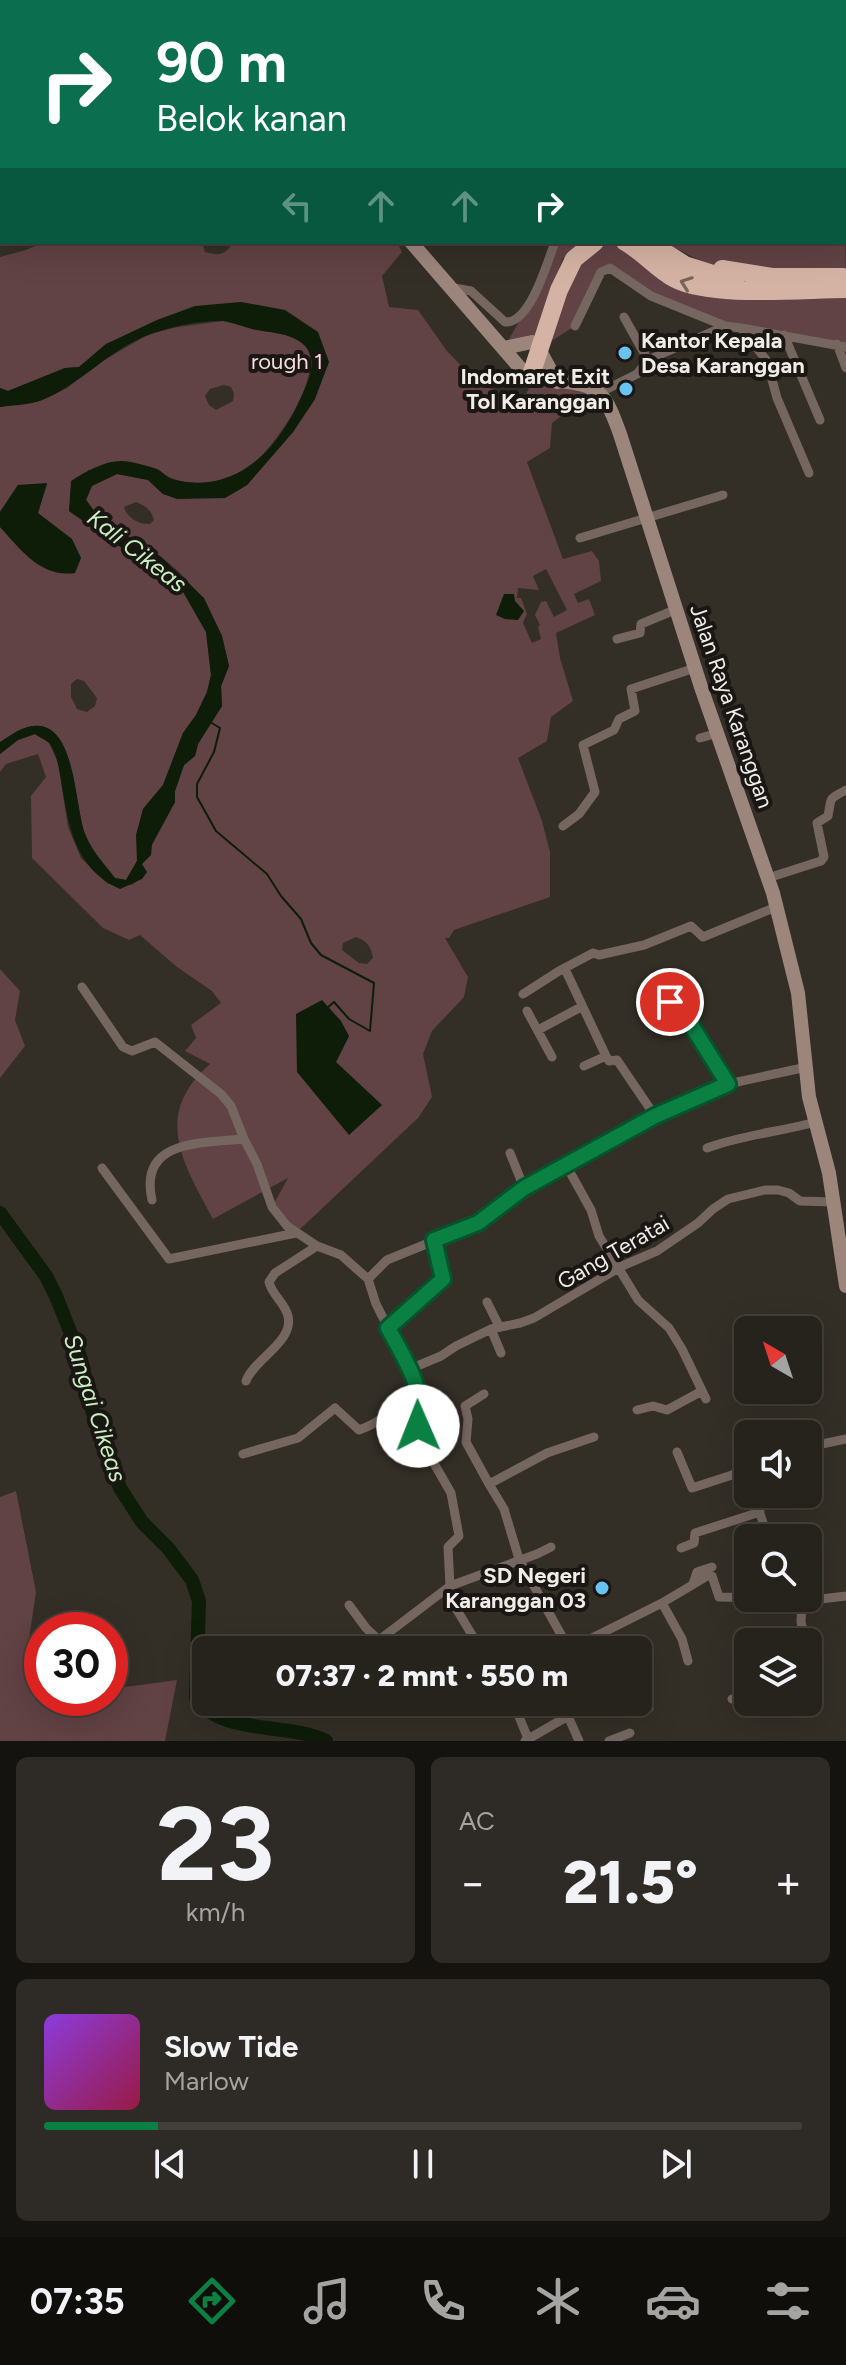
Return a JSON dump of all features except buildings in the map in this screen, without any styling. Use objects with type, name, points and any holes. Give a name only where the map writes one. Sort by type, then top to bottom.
[{"type":"highway","points":[[536,345],[568,244]]},
{"type":"highway","points":[[526,372],[574,259],[593,244]]},
{"type":"highway","points":[[628,244],[672,278],[698,288],[758,291],[845,283]]},
{"type":"highway","points":[[652,244],[685,265],[737,281],[845,283]]},
{"type":"highway","points":[[667,244],[697,260],[738,273],[845,283]]},
{"type":"street","points":[[413,244],[526,372],[557,382],[581,384],[599,393],[637,374],[648,360],[725,326]]},
{"type":"street","points":[[449,287],[471,291],[505,322],[512,323],[521,318],[534,295],[554,244]]},
{"type":"street","points":[[575,326],[601,272],[610,268],[651,296],[725,326],[841,346],[846,368]]},
{"type":"street","points":[[624,317],[648,360]]},
{"type":"street","points":[[741,328],[767,361],[777,398],[809,473]]},
{"type":"street","points":[[784,335],[820,420]]},
{"type":"street","points":[[504,348],[536,345],[557,382]]},
{"type":"street","name":"Jalan Raya Karanggan","points":[[599,393],[620,434],[695,668],[768,878],[798,993],[809,1097],[827,1162],[843,1248],[846,1286]]},
{"type":"street","points":[[580,538],[723,495]]},
{"type":"street","points":[[617,639],[640,633],[641,624],[677,609]]},
{"type":"street","points":[[563,826],[579,814],[594,794],[583,744],[614,730],[619,719],[636,711],[631,689],[695,668]]},
{"type":"street","points":[[700,738],[718,733]]},
{"type":"street","points":[[768,878],[821,861],[824,857],[817,823],[828,816],[832,797],[846,790]]},
{"type":"street","points":[[523,994],[593,953],[599,956],[640,946],[688,927],[694,928],[703,937],[776,907]]},
{"type":"street","points":[[565,969],[606,1056],[610,1061],[617,1060],[655,1116]]},
{"type":"street","points":[[662,975],[670,1003],[686,1004],[693,1028],[728,1084]]},
{"type":"street","points":[[82,987],[123,1047],[132,1051],[155,1042],[221,1094],[231,1106],[272,1207],[296,1233],[317,1246],[341,1255],[368,1279],[376,1304],[417,1385],[422,1409],[418,1426],[420,1439],[442,1474],[455,1508],[459,1536],[448,1547],[447,1588],[473,1636]]},
{"type":"street","points":[[538,1030],[581,1007]]},
{"type":"street","points":[[527,1011],[552,1057]]},
{"type":"street","points":[[584,1066],[606,1056]]},
{"type":"street","points":[[368,1279],[387,1260],[478,1223],[524,1188],[655,1116],[728,1084],[807,1067]]},
{"type":"street","points":[[707,1148],[743,1136],[768,1135],[816,1122]]},
{"type":"street","points":[[152,1200],[149,1186],[151,1174],[156,1163],[167,1152],[186,1145],[244,1139]]},
{"type":"street","points":[[510,1153],[524,1188]]},
{"type":"street","points":[[566,1165],[618,1268],[638,1300],[669,1328],[704,1395],[667,1410],[653,1406],[637,1410]]},
{"type":"street","points":[[102,1168],[169,1259],[296,1233]]},
{"type":"street","name":"Gang Teratai","points":[[410,1369],[495,1328],[534,1318],[618,1268],[657,1251],[728,1199],[778,1190],[800,1201],[833,1202]]},
{"type":"street","points":[[388,1328],[443,1279],[434,1240]]},
{"type":"street","points":[[246,1381],[250,1371],[277,1345],[288,1327],[288,1316],[271,1291],[269,1282],[275,1273],[317,1246]]},
{"type":"street","points":[[487,1302],[501,1353]]},
{"type":"street","points":[[243,1454],[298,1438],[335,1408],[359,1430],[367,1427],[385,1418],[417,1385]]},
{"type":"street","points":[[484,1394],[465,1406],[468,1419],[466,1442],[504,1509],[519,1559],[561,1636]]},
{"type":"street","points":[[489,1484],[547,1453],[594,1437]]},
{"type":"street","points":[[822,1444],[846,1439]]},
{"type":"street","points":[[677,1452],[692,1488],[734,1474]]},
{"type":"street","points":[[759,1508],[764,1524]]},
{"type":"street","points":[[681,1548],[694,1542],[695,1533],[760,1512]]},
{"type":"street","points":[[349,1605],[379,1640],[447,1588],[551,1547]]},
{"type":"street","points":[[693,1584],[697,1572],[712,1567]]},
{"type":"street","points":[[595,1636],[711,1575],[719,1597],[734,1597]]},
{"type":"street","points":[[822,1598],[846,1596]]},
{"type":"street","points":[[662,1603],[682,1639],[688,1661]]},
{"type":"street","points":[[518,1716],[528,1741],[568,1716],[579,1741]]},
{"type":"street","points":[[609,1741],[630,1733]]},
{"type":"green space","points":[[40,244],[203,244],[205,252],[216,254],[227,250],[229,244],[398,244],[402,252],[382,276],[389,307],[418,310],[447,351],[479,384],[523,401],[529,388],[538,382],[592,393],[552,423],[550,448],[527,462],[563,559],[592,551],[599,561],[601,581],[574,594],[578,603],[589,599],[595,615],[556,633],[573,701],[551,717],[547,741],[518,758],[542,821],[550,852],[550,897],[454,930],[449,938],[445,938],[468,977],[464,997],[432,1031],[423,1054],[432,1097],[418,1118],[296,1233],[272,1207],[288,1178],[213,1219],[184,1159],[178,1140],[178,1121],[182,1102],[192,1083],[210,1064],[185,1051],[196,1038],[191,1025],[221,1003],[212,991],[177,967],[140,935],[129,940],[103,928],[32,858],[31,796],[46,777],[38,754],[6,764],[0,772],[0,754],[18,740],[35,734],[49,743],[58,762],[68,827],[81,858],[108,884],[132,885],[137,881],[142,864],[175,802],[175,791],[184,765],[195,756],[198,744],[222,706],[221,686],[229,666],[222,636],[203,598],[160,556],[100,519],[86,500],[91,486],[117,474],[148,480],[163,494],[225,498],[247,485],[293,432],[315,399],[318,332],[241,302],[106,344],[79,367],[65,368],[8,391],[0,388],[0,257]],"holes":[[[136,502],[151,513],[154,520],[150,524],[138,522],[128,514],[124,507]],[[546,569],[567,610],[554,617],[546,601],[541,602],[535,615],[540,625],[541,639],[532,643],[523,623],[527,614],[521,598],[517,598],[518,588],[539,590],[533,576]],[[356,937],[368,944],[371,950],[373,958],[367,964],[359,963],[342,950],[343,943]],[[349,1036],[336,1062],[297,1072],[298,1045]]]},
{"type":"green space","points":[[554,244],[652,244],[725,287],[846,289],[846,347],[699,317],[605,268],[575,326],[539,349],[573,259],[563,258],[532,342],[504,348],[534,295]]},
{"type":"green space","points":[[667,244],[845,244],[846,277],[711,266]]},
{"type":"green space","name":"rough 1","points":[[223,321],[288,336],[304,345],[310,357],[310,372],[296,408],[285,426],[262,456],[245,470],[219,482],[202,483],[176,480],[147,468],[88,470],[69,511],[182,590],[206,632],[211,675],[207,692],[183,733],[163,785],[143,809],[137,861],[126,880],[115,878],[89,842],[82,825],[67,756],[52,731],[40,726],[29,727],[0,742],[0,527],[33,559],[53,570],[74,573],[81,558],[38,513],[47,484],[18,485],[0,512],[0,407],[40,401],[67,388],[94,366],[149,334]],"holes":[[[224,385],[231,387],[233,401],[216,410],[209,405],[205,396],[210,389]],[[77,679],[84,681],[97,698],[95,706],[87,712],[77,709],[71,697],[71,684]]]},
{"type":"green space","points":[[0,969],[20,991],[15,1020],[25,1046],[0,1078]]},
{"type":"green space","points":[[16,1491],[36,1592],[33,1612],[24,1612],[24,1716],[128,1716],[128,1687],[177,1680],[165,1741],[0,1741],[0,1497]]},
{"type":"water","name":"Kali Cikeas","points":[[241,302],[285,310],[318,332],[329,362],[315,399],[293,432],[247,485],[225,498],[177,499],[163,494],[148,480],[117,474],[92,486],[86,500],[100,519],[160,556],[204,598],[222,636],[229,666],[221,686],[222,706],[198,744],[195,756],[184,765],[175,791],[175,802],[152,844],[151,855],[142,864],[147,872],[142,879],[120,889],[92,870],[76,844],[50,744],[35,734],[18,740],[0,754],[0,742],[22,729],[40,726],[54,732],[70,763],[89,842],[115,878],[126,880],[137,861],[136,835],[143,809],[163,785],[183,733],[207,692],[211,675],[206,632],[182,590],[69,511],[71,481],[115,461],[157,469],[172,479],[194,483],[235,475],[268,450],[281,433],[293,415],[312,361],[304,344],[297,339],[227,322],[205,321],[168,328],[136,340],[70,385],[37,402],[0,407],[0,388],[8,391],[65,368],[79,367],[106,344],[195,306]]},
{"type":"water","points":[[47,483],[38,513],[72,539],[81,558],[75,573],[52,571],[32,560],[0,527],[0,512],[18,485]]},
{"type":"water","points":[[504,594],[514,594],[515,601],[524,611],[518,620],[496,615]]},
{"type":"water","points":[[322,1000],[341,1021],[349,1036],[336,1062],[382,1105],[349,1135],[297,1072],[296,1014]]},
{"type":"waterway","points":[[210,722],[220,728],[214,752],[197,784],[197,797],[216,831],[267,874],[301,919],[311,943],[321,955],[374,983],[370,1031],[349,1019],[334,1002],[327,1008]]},
{"type":"waterway","name":"Sungai Cikeas","points":[[0,1213],[46,1276],[56,1296],[81,1359],[91,1407],[120,1488],[142,1522],[168,1548],[192,1580],[199,1601],[196,1697],[221,1718],[311,1735],[326,1741]]},
{"type":"place","name":"Kantor Kepala Desa Karanggan","points":[[625,353]]},
{"type":"place","name":"Indomaret Exit Tol Karanggan","points":[[626,389]]},
{"type":"place","name":"SD Negeri Karanggan 03","points":[[602,1588]]},
{"type":"route","points":[[418,1426],[422,1409],[417,1385],[388,1328],[443,1279],[434,1240],[478,1223],[524,1188],[655,1116],[728,1084],[693,1028],[686,1004],[673,1005],[670,1002]]}]
